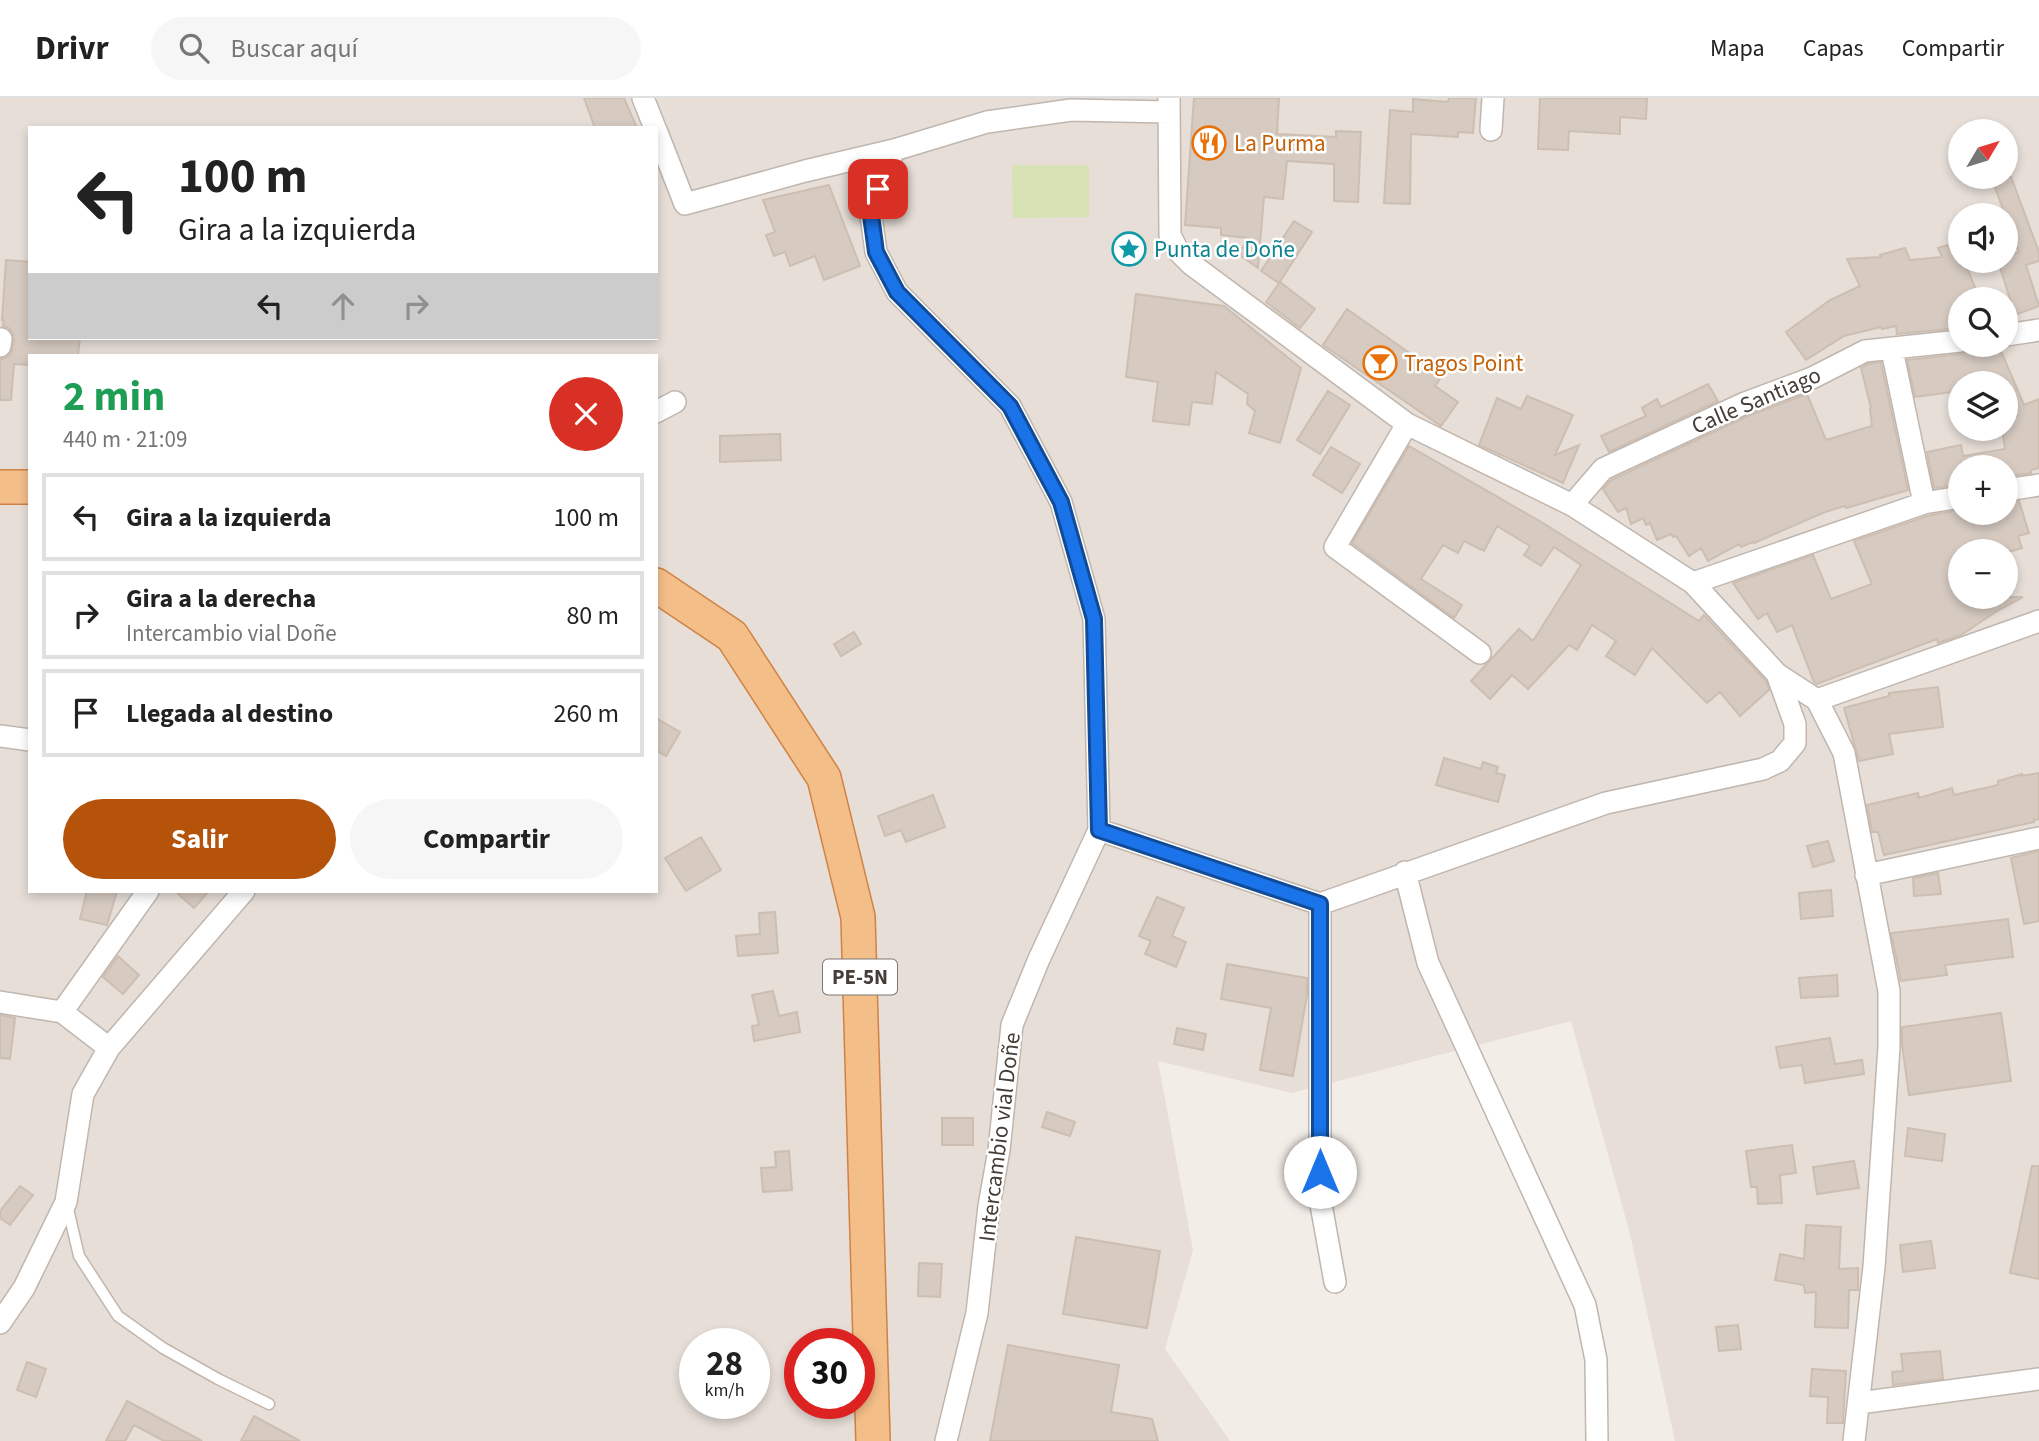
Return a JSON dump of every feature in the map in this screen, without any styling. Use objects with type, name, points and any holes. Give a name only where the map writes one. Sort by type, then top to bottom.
[{"type":"highway","points":[[0,487],[28,487]]},
{"type":"highway","name":"PE-5N","points":[[658,586],[732,636],[824,778],[858,917],[873,1441]]},
{"type":"street","points":[[643,98],[655,126]]},
{"type":"street","points":[[1491,130],[1493,98]]},
{"type":"street","points":[[658,134],[685,204],[804,171],[894,150],[987,122],[1069,104],[1169,105],[1170,235],[1178,251],[1191,264],[1407,424],[1572,505],[1693,583],[1777,674],[1817,700],[1844,753],[1889,991],[1889,1047],[1874,1268],[1854,1441]]},
{"type":"street","name":"Intercambio vial Doñe","points":[[894,150],[870,208],[876,252],[897,292],[1010,406],[1061,502],[1094,619],[1099,830],[1039,959],[1012,1025],[999,1150],[989,1206],[977,1313],[946,1441]]},
{"type":"street","points":[[2018,333],[2039,330]]},
{"type":"street","name":"Calle Santiago","points":[[1572,505],[1603,469],[1745,403],[1812,378],[1865,351],[1948,342]]},
{"type":"street","points":[[1892,349],[1924,503]]},
{"type":"street","points":[[658,411],[676,402]]},
{"type":"street","points":[[1407,424],[1335,547],[1480,653]]},
{"type":"street","points":[[2018,488],[2039,485]]},
{"type":"street","points":[[1693,583],[1924,503],[1948,499]]},
{"type":"street","points":[[1817,700],[2039,621]]},
{"type":"street","points":[[1099,830],[1320,904],[1606,803],[1763,769],[1780,761],[1795,743],[1795,724],[1777,674]]},
{"type":"street","points":[[0,736],[28,740]]},
{"type":"street","points":[[1866,874],[2039,838]]},
{"type":"street","points":[[1405,872],[1428,963],[1585,1305],[1596,1360],[1597,1441]]},
{"type":"street","points":[[62,1012],[147,893]]},
{"type":"street","points":[[0,1323],[24,1288],[66,1202],[83,1094],[109,1048],[242,893]]},
{"type":"street","points":[[1320,904],[1320,1199],[1335,1282]]},
{"type":"street","points":[[0,1002],[62,1012],[109,1048]]},
{"type":"street","points":[[1859,1403],[2039,1379]]},
{"type":"lane","points":[[66,1202],[79,1256],[118,1316],[163,1348],[270,1404]]},
{"type":"shaded area","points":[[0,98],[2039,98],[2039,1441],[1675,1441],[1630,1234],[1571,1021],[1292,1093],[1158,1061],[1193,1250],[1165,1349],[1230,1441],[0,1441]]},
{"type":"green space","points":[[1012,165],[1089,165],[1089,217],[1013,218]]},
{"type":"building","points":[[584,98],[624,98],[636,126],[594,126]]},
{"type":"building","points":[[1194,98],[1279,98],[1277,134],[1336,137],[1336,131],[1361,132],[1358,202],[1334,201],[1334,164],[1287,161],[1283,199],[1264,197],[1258,268],[1238,254],[1249,238],[1221,235],[1221,228],[1185,225]]},
{"type":"building","points":[[1449,98],[1476,98],[1473,133],[1458,132],[1458,137],[1411,134],[1410,204],[1384,203],[1390,110],[1413,112],[1413,99],[1448,102]]},
{"type":"building","points":[[1540,98],[1647,98],[1646,119],[1620,117],[1620,134],[1569,131],[1568,150],[1538,149]]},
{"type":"building","points":[[829,185],[860,266],[824,280],[815,256],[790,266],[785,252],[774,256],[766,235],[775,232],[763,200]]},
{"type":"building","points":[[1995,189],[2015,189],[2039,252],[2039,261],[2026,265],[2039,306],[2018,314],[2018,287],[2006,287],[2002,273],[2018,273],[2018,203],[2001,203]]},
{"type":"building","points":[[1294,221],[1312,232],[1279,283],[1261,271]]},
{"type":"building","points":[[1948,245],[1948,273],[1969,273],[1975,287],[1948,287],[1948,329],[1897,334],[1896,326],[1881,327],[1844,336],[1806,360],[1786,332],[1830,300],[1860,286],[1847,259],[1881,257],[1880,255],[1905,248],[1910,260],[1942,257],[1938,248]]},
{"type":"building","points":[[6,260],[28,262],[28,340],[80,340],[78,354],[28,354],[28,365],[14,364],[11,400],[0,400],[0,359],[11,354],[14,341],[13,334],[9,328],[3,326]]},
{"type":"building","points":[[1280,282],[1315,309],[1300,328],[1266,302]]},
{"type":"building","points":[[1136,294],[1224,306],[1301,368],[1280,443],[1249,433],[1255,411],[1247,404],[1248,394],[1216,372],[1212,404],[1192,402],[1189,425],[1153,421],[1158,382],[1126,377]]},
{"type":"building","points":[[1347,309],[1442,376],[1435,386],[1458,402],[1441,426],[1323,345]]},
{"type":"building","points":[[1948,355],[2004,357],[2010,371],[1948,371],[1948,393],[1915,397],[1907,360]]},
{"type":"building","points":[[1881,362],[1908,490],[1825,512],[1754,543],[1741,547],[1739,544],[1708,561],[1701,548],[1689,556],[1676,536],[1671,534],[1657,540],[1650,523],[1646,525],[1643,518],[1631,524],[1626,508],[1618,512],[1603,489],[1611,480],[1750,415],[1807,394],[1826,440],[1872,426],[1871,408],[1861,368]]},
{"type":"building","points":[[1708,384],[1718,401],[1609,452],[1601,436],[1646,416],[1642,408],[1657,399],[1661,407]]},
{"type":"building","points":[[1328,391],[1350,405],[1320,454],[1297,440]]},
{"type":"building","points":[[2018,391],[2024,405],[2039,399],[2039,468],[2031,470],[2031,473],[2018,475],[2018,455],[1969,455],[2005,449],[2004,441],[2018,441]]},
{"type":"building","points":[[1527,396],[1573,415],[1555,455],[1579,445],[1563,483],[1479,445],[1497,398],[1521,409]]},
{"type":"building","points":[[780,434],[781,460],[720,462],[720,436]]},
{"type":"building","points":[[1961,445],[1963,455],[1948,455],[1948,486],[1934,488],[1927,452]]},
{"type":"building","points":[[1409,446],[1543,523],[1699,621],[1704,615],[1766,681],[1769,690],[1740,716],[1720,692],[1707,703],[1652,648],[1635,675],[1606,656],[1616,641],[1592,625],[1577,650],[1569,645],[1528,689],[1512,675],[1490,699],[1471,681],[1519,629],[1533,641],[1581,565],[1554,547],[1541,566],[1524,555],[1530,546],[1497,526],[1484,551],[1464,541],[1458,553],[1443,545],[1421,579],[1462,605],[1454,618],[1352,543]]},
{"type":"building","points":[[1331,447],[1360,464],[1342,493],[1313,475]]},
{"type":"building","points":[[2018,501],[2029,533],[2018,536],[2022,548],[2018,549],[2018,539],[1948,539],[1948,609],[2001,609],[1961,635],[1938,643],[1937,639],[1817,684],[1792,625],[1777,632],[1767,613],[1758,619],[1733,583],[1813,555],[1831,599],[1872,584],[1854,541],[1927,516],[1948,512],[1948,525],[2018,525]]},
{"type":"building","points":[[854,632],[861,644],[841,656],[834,644]]},
{"type":"building","points":[[1938,687],[1943,727],[1889,734],[1893,754],[1859,761],[1844,708],[1889,696],[1889,693]]},
{"type":"building","points":[[658,719],[680,732],[666,756],[658,751]]},
{"type":"building","points":[[1444,758],[1481,769],[1483,762],[1498,767],[1496,773],[1505,775],[1498,802],[1436,785]]},
{"type":"building","points":[[2039,773],[2039,819],[2034,822],[1884,855],[1878,832],[1872,832],[1867,805],[1918,793],[1919,798],[1952,788],[1954,795],[1998,785],[1998,781],[2022,774]]},
{"type":"building","points":[[933,795],[945,827],[906,842],[901,830],[885,836],[878,816]]},
{"type":"building","points":[[701,837],[721,870],[686,891],[665,858]]},
{"type":"building","points":[[1828,841],[1834,861],[1813,867],[1807,846]]},
{"type":"building","points":[[2039,851],[2039,921],[2024,924],[2011,858]]},
{"type":"building","points":[[1938,873],[1941,894],[1914,896],[1913,878]]},
{"type":"building","points":[[1831,890],[1833,916],[1801,919],[1799,893]]},
{"type":"building","points":[[86,893],[116,893],[107,925],[80,919]]},
{"type":"building","points":[[177,893],[207,893],[194,908]]},
{"type":"building","points":[[1157,897],[1184,908],[1172,936],[1186,942],[1176,967],[1145,954],[1151,941],[1139,936]]},
{"type":"building","points":[[775,912],[778,953],[738,956],[736,936],[760,934],[759,913]]},
{"type":"building","points":[[2008,919],[2013,957],[1945,965],[1947,975],[1901,981],[1891,933]]},
{"type":"building","points":[[118,956],[139,975],[123,994],[103,977]]},
{"type":"building","points":[[1227,964],[1307,978],[1307,995],[1293,1076],[1260,1070],[1271,1008],[1221,999]]},
{"type":"building","points":[[1837,975],[1838,996],[1801,998],[1799,978]]},
{"type":"building","points":[[773,991],[779,1016],[797,1012],[800,1032],[754,1041],[752,1026],[759,1025],[752,995]]},
{"type":"building","points":[[2001,1013],[2011,1081],[1909,1095],[1902,1027]]},
{"type":"building","points":[[0,1015],[15,1018],[10,1059],[0,1058]]},
{"type":"building","points":[[1177,1028],[1206,1034],[1203,1050],[1174,1044]]},
{"type":"building","points":[[1830,1038],[1835,1064],[1862,1060],[1864,1074],[1805,1083],[1802,1065],[1780,1068],[1776,1047]]},
{"type":"building","points":[[1047,1112],[1075,1122],[1070,1136],[1042,1127]]},
{"type":"building","points":[[942,1118],[973,1118],[973,1145],[942,1145]]},
{"type":"building","points":[[1908,1128],[1945,1134],[1942,1161],[1905,1156]]},
{"type":"building","points":[[1792,1145],[1796,1173],[1780,1175],[1782,1203],[1758,1204],[1757,1187],[1751,1187],[1746,1151]]},
{"type":"building","points":[[789,1151],[792,1190],[763,1192],[761,1168],[776,1167],[775,1152]]},
{"type":"building","points":[[1854,1161],[1859,1188],[1817,1194],[1813,1167]]},
{"type":"building","points":[[2032,1166],[2039,1166],[2039,1279],[2010,1273]]},
{"type":"building","points":[[20,1186],[33,1195],[10,1225],[0,1218],[0,1211]]},
{"type":"building","points":[[1806,1225],[1841,1227],[1839,1269],[1858,1268],[1858,1290],[1849,1290],[1848,1328],[1815,1327],[1816,1292],[1805,1293],[1804,1285],[1775,1280],[1780,1254],[1804,1259]]},
{"type":"building","points":[[1076,1237],[1160,1251],[1147,1328],[1063,1314]]},
{"type":"building","points":[[1931,1241],[1935,1268],[1903,1272],[1900,1245]]},
{"type":"building","points":[[919,1263],[942,1264],[940,1297],[918,1296]]},
{"type":"building","points":[[1738,1325],[1741,1349],[1719,1351],[1716,1327]]},
{"type":"building","points":[[1008,1345],[1119,1365],[1111,1412],[1152,1419],[1158,1441],[990,1441]]},
{"type":"building","points":[[1940,1351],[1943,1379],[1893,1385],[1892,1372],[1903,1371],[1901,1354]]},
{"type":"building","points":[[27,1362],[46,1369],[36,1397],[17,1390]]},
{"type":"building","points":[[1812,1369],[1846,1371],[1843,1423],[1827,1423],[1828,1397],[1810,1396]]},
{"type":"building","points":[[127,1401],[202,1441],[164,1441],[134,1425],[125,1441],[106,1441]]},
{"type":"building","points":[[254,1416],[300,1441],[241,1441]]},
{"type":"place","name":"La Purma","points":[[1209,143]]},
{"type":"place","name":"Punta de Doñe","points":[[1129,249]]},
{"type":"place","name":"Tragos Point","points":[[1380,363]]},
{"type":"route","points":[[878,189],[870,208],[876,252],[897,292],[1010,406],[1061,502],[1094,619],[1099,830],[1320,904],[1320,1172]]}]
